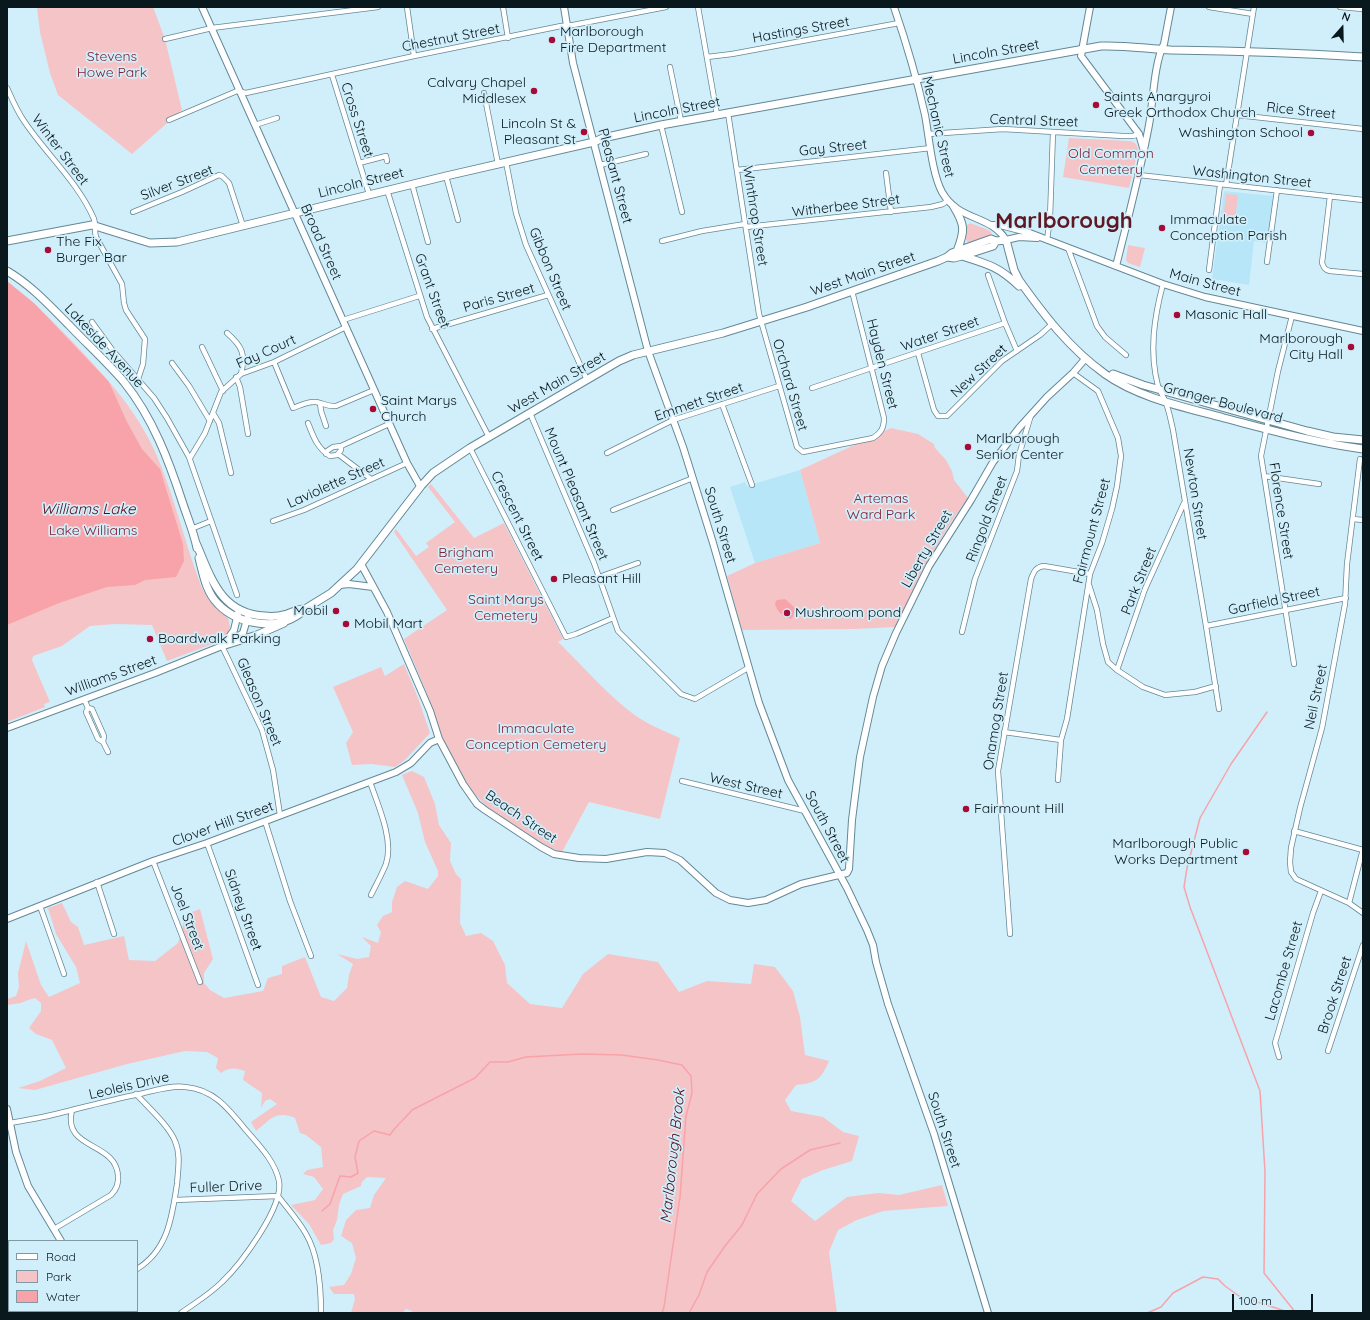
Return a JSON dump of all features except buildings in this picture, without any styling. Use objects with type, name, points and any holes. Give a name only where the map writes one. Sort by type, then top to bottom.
[{"type":"main road","name":"Lincoln Street","points":[[7,241],[82,226],[95,225],[138,240],[160,243],[177,242],[295,214],[369,194],[661,125],[1081,51],[1101,46],[1114,45],[1161,49],[1247,51],[1363,57]]},
{"type":"main road","points":[[954,207],[961,218],[963,225],[960,253],[996,267],[1011,278],[1030,296]]},
{"type":"main road","name":"West Main Street","points":[[239,609],[249,613],[265,616],[280,615],[305,609],[322,600],[361,564],[420,486],[433,473],[470,448],[627,357],[761,322],[948,257],[952,253],[960,253],[990,239],[996,241],[1006,240]]},
{"type":"main road","name":"Granger Boulevard","points":[[1006,240],[1016,276],[1052,324],[1065,340],[1085,359],[1118,382],[1166,402],[1323,443],[1363,449]]},
{"type":"main road","name":"Lakeside Avenue","points":[[7,272],[41,297],[103,359],[131,392],[145,414],[163,449],[174,476],[196,543],[214,585],[219,593],[239,609]]},
{"type":"main road","name":"Granger Boulevard","points":[[1085,359],[1120,377],[1159,390],[1333,436],[1363,440]]},
{"type":"main road","name":"Lakeside Avenue","points":[[196,543],[208,591],[218,604],[238,618],[247,621],[271,623],[289,619],[305,609]]},
{"type":"main road","points":[[222,646],[272,630],[289,619]]},
{"type":"street","name":"Broad Street","points":[[202,7],[389,424],[407,463],[420,486]]},
{"type":"street","points":[[165,39],[212,28],[378,7]]},
{"type":"street","points":[[406,7],[414,56]]},
{"type":"street","points":[[503,7],[508,38]]},
{"type":"street","name":"Pleasant Street","points":[[564,7],[573,63],[648,351]]},
{"type":"street","name":"Chestnut Street","points":[[169,120],[237,91],[240,93],[246,93],[414,56],[666,7]]},
{"type":"street","points":[[698,7],[717,115]]},
{"type":"street","name":"Mechanic Street","points":[[894,7],[921,98],[938,182],[942,191],[954,207],[969,216],[993,225],[1000,225],[1027,232],[1047,240]]},
{"type":"street","points":[[1090,7],[1081,56],[1139,134],[1144,149]]},
{"type":"street","points":[[1116,266],[1139,175],[1149,126],[1161,49],[1164,44],[1171,7]]},
{"type":"street","points":[[1209,7],[1253,14]]},
{"type":"street","points":[[1209,270],[1223,185],[1237,115],[1254,7]]},
{"type":"street","points":[[1340,7],[1363,9]]},
{"type":"street","name":"Hastings Street","points":[[706,57],[732,54],[899,23]]},
{"type":"street","points":[[670,68],[681,121]]},
{"type":"street","name":"Cross Street","points":[[332,75],[369,194]]},
{"type":"street","name":"Winter Street","points":[[7,88],[22,119],[71,181],[94,221],[94,231],[96,237],[122,284],[124,303],[144,339],[145,346],[143,364],[138,379]]},
{"type":"street","points":[[484,93],[498,164]]},
{"type":"street","name":"Winthrop Street","points":[[728,113],[761,322]]},
{"type":"street","name":"Rice Street","points":[[1237,115],[1363,129]]},
{"type":"street","points":[[255,125],[277,118]]},
{"type":"street","points":[[661,125],[682,212]]},
{"type":"street","name":"Central Street","points":[[928,134],[1003,129],[1123,136],[1133,136],[1139,134]]},
{"type":"street","points":[[1047,240],[1050,218],[1053,132]]},
{"type":"street","name":"Gay Street","points":[[737,170],[931,148]]},
{"type":"street","points":[[600,165],[646,154]]},
{"type":"street","points":[[359,163],[386,156],[387,161]]},
{"type":"street","name":"Gibbon Street","points":[[506,162],[516,213],[524,239],[587,380]]},
{"type":"street","points":[[886,173],[891,212]]},
{"type":"street","name":"Silver Street","points":[[133,212],[219,175],[229,183],[244,226]]},
{"type":"street","name":"Washington Street","points":[[1139,175],[1363,200]]},
{"type":"street","points":[[446,176],[458,220]]},
{"type":"street","points":[[412,184],[428,242]]},
{"type":"street","name":"Grant Street","points":[[387,190],[426,317],[489,437]]},
{"type":"street","points":[[1267,262],[1277,190]]},
{"type":"street","points":[[1330,196],[1322,263],[1326,270],[1363,274]]},
{"type":"street","name":"Witherbee Street","points":[[662,241],[702,231],[931,207],[943,204],[948,200]]},
{"type":"street","name":"Mechanic Street","points":[[993,225],[1001,232],[1006,240]]},
{"type":"street","name":"West Main Street","points":[[1006,240],[1028,237],[1047,240]]},
{"type":"street","name":"Main Street","points":[[1047,240],[1163,284],[1205,297],[1363,331]]},
{"type":"street","points":[[1068,248],[1097,326],[1105,337],[1126,355]]},
{"type":"street","points":[[988,275],[1005,323],[1017,351]]},
{"type":"street","name":"Newton Street","points":[[1163,284],[1157,306],[1153,351],[1159,390],[1166,402],[1173,430],[1219,709]]},
{"type":"street","name":"Hayden Street","points":[[803,452],[873,438],[879,434],[884,425],[884,418],[852,291]]},
{"type":"street","name":"Paris Street","points":[[432,329],[548,294]]},
{"type":"street","points":[[343,320],[419,296]]},
{"type":"street","name":"Florence Street","points":[[1292,316],[1278,371],[1261,456],[1294,664]]},
{"type":"street","name":"Lakeside Avenue","points":[[92,322],[114,351],[154,398],[190,458],[237,595]]},
{"type":"street","name":"Orchard Street","points":[[761,322],[797,447],[803,452]]},
{"type":"street","name":"Water Street","points":[[812,388],[1005,323]]},
{"type":"street","name":"New Street","points":[[918,353],[934,410],[938,416],[947,416],[1002,361],[1052,324]]},
{"type":"street","name":"Fay Court","points":[[190,458],[205,433],[223,390],[238,375],[274,362],[346,327]]},
{"type":"street","points":[[227,333],[237,343],[243,354],[244,362],[238,375],[248,434]]},
{"type":"street","points":[[202,347],[223,390]]},
{"type":"street","name":"South Street","points":[[648,351],[693,478],[713,542],[758,703],[784,770],[861,916],[873,945],[876,962],[888,1004],[934,1134],[988,1313]]},
{"type":"street","name":"Liberty Street","points":[[839,874],[847,873],[849,869],[852,820],[860,757],[882,666],[911,601],[937,551],[971,500],[993,462],[1047,397],[1074,373],[1085,359]]},
{"type":"street","points":[[274,362],[293,408],[309,402],[320,403],[330,407],[336,406],[374,390]]},
{"type":"street","points":[[172,363],[185,380],[210,421]]},
{"type":"street","name":"Fairmount Street","points":[[1058,780],[1061,740],[1067,719],[1090,574],[1102,543],[1112,509],[1118,486],[1121,456],[1118,438],[1098,392],[1074,373]]},
{"type":"street","name":"Emmett Street","points":[[607,453],[673,420],[779,386]]},
{"type":"street","points":[[320,403],[326,426]]},
{"type":"street","points":[[722,404],[752,485]]},
{"type":"street","points":[[213,413],[219,423],[231,473]]},
{"type":"street","name":"Mount Pleasant Street","points":[[530,413],[599,578],[618,631],[681,694],[687,697],[695,699],[748,668]]},
{"type":"street","name":"Ringold Street","points":[[962,632],[975,579],[1017,471],[1019,455],[1031,415]]},
{"type":"street","points":[[308,423],[314,440],[326,454],[333,456],[338,454],[341,450],[341,446]]},
{"type":"street","points":[[326,454],[330,449],[341,446],[389,424]]},
{"type":"street","name":"Crescent Street","points":[[470,448],[566,637],[613,618]]},
{"type":"street","points":[[338,454],[371,479]]},
{"type":"street","name":"Neil Street","points":[[1360,459],[1347,564],[1346,598],[1322,728],[1294,831],[1291,848],[1291,872],[1296,879],[1349,903],[1363,913]]},
{"type":"street","name":"Laviolette Street","points":[[273,521],[303,510],[407,463]]},
{"type":"street","points":[[1264,476],[1319,484]]},
{"type":"street","points":[[613,510],[693,478]]},
{"type":"street","name":"Park Street","points":[[1117,670],[1144,589],[1185,502]]},
{"type":"street","points":[[1353,519],[1363,520]]},
{"type":"street","points":[[191,529],[211,521]]},
{"type":"street","points":[[599,578],[638,563]]},
{"type":"street","name":"Beach Street","points":[[361,564],[387,612],[430,711],[439,739],[455,771],[477,804],[521,834],[554,854],[575,858],[601,859],[642,852],[665,853],[680,860],[716,893],[730,900],[748,904],[766,900],[801,884],[839,874]]},
{"type":"street","name":"Onamog Street","points":[[1010,934],[998,771],[1029,589],[1034,572],[1038,567],[1044,566],[1090,574]]},
{"type":"street","points":[[1089,583],[1097,610],[1108,662],[1117,670],[1142,688],[1165,695],[1195,692],[1216,686]]},
{"type":"street","points":[[340,585],[349,584],[373,587]]},
{"type":"street","name":"Garfield Street","points":[[1206,626],[1346,598]]},
{"type":"street","points":[[222,646],[234,630],[239,609]]},
{"type":"street","name":"Williams Street","points":[[7,728],[155,673],[222,646],[243,633],[249,613]]},
{"type":"street","name":"Gleason Street","points":[[222,646],[262,730],[273,770],[280,815]]},
{"type":"street","points":[[84,699],[88,708],[86,712],[98,739],[103,742],[108,752]]},
{"type":"street","points":[[1004,732],[1061,740]]},
{"type":"street","name":"Clover Hill Street","points":[[7,919],[153,861],[207,843],[400,770],[411,762],[430,743],[439,739]]},
{"type":"street","name":"West Street","points":[[682,781],[805,811]]},
{"type":"street","points":[[370,782],[383,819],[388,849],[386,863],[371,895]]},
{"type":"street","points":[[265,821],[290,901],[310,956]]},
{"type":"street","points":[[1294,831],[1363,850],[1349,903]]},
{"type":"street","name":"Sidney Street","points":[[207,843],[258,985]]},
{"type":"street","name":"Joel Street","points":[[153,861],[200,982]]},
{"type":"street","points":[[98,882],[114,934]]},
{"type":"street","name":"Lacombe Street","points":[[1279,1057],[1275,1043],[1313,913],[1321,891]]},
{"type":"street","points":[[40,906],[64,974]]},
{"type":"street","name":"Brook Street","points":[[1328,1051],[1363,945]]},
{"type":"street","name":"Leoleis Drive","points":[[10,1123],[72,1110],[136,1094],[179,1086],[193,1088],[215,1097],[228,1108],[271,1162],[279,1180],[278,1196],[271,1215],[262,1231],[231,1272],[209,1293],[181,1313]]},
{"type":"street","points":[[136,1094],[167,1128],[176,1143],[179,1162],[175,1200],[170,1226],[163,1242],[151,1258],[138,1268]]},
{"type":"street","points":[[7,1109],[16,1152],[28,1186],[60,1240]]},
{"type":"street","points":[[54,1229],[111,1195],[116,1189],[118,1182],[116,1167],[111,1158],[83,1141],[72,1129],[70,1121],[72,1110]]},
{"type":"street","points":[[278,1196],[298,1221],[312,1246],[317,1265],[321,1313]]},
{"type":"street","name":"Fuller Drive","points":[[175,1200],[278,1196]]},
{"type":"shaded area","points":[[1224,191],[1273,196],[1267,243],[1254,241],[1249,285],[1212,279]]},
{"type":"shaded area","points":[[800,470],[820,543],[755,563],[730,487],[745,482],[747,486]]},
{"type":"green space","name":"Stevens Howe Park","points":[[37,7],[153,7],[165,39],[182,110],[132,154],[58,95],[50,73],[40,32]]},
{"type":"green space","name":"Old Common Cemetery","points":[[1069,138],[1130,141],[1137,145],[1138,151],[1129,188],[1063,177]]},
{"type":"green space","points":[[1226,194],[1238,195],[1235,219],[1223,218]]},
{"type":"green space","points":[[970,223],[986,229],[991,232],[992,235],[968,243],[966,239],[967,225]]},
{"type":"green space","points":[[1128,245],[1145,248],[1140,267],[1128,263],[1126,260]]},
{"type":"green space","name":"Williams Lake","points":[[7,283],[31,301],[66,335],[117,391],[139,422],[149,438],[162,468],[202,588],[209,600],[228,618],[230,627],[228,634],[220,641],[167,661],[152,625],[116,624],[90,626],[62,646],[33,656],[32,660],[50,702],[44,704],[45,707],[7,722]]},
{"type":"green space","name":"Artemas Ward Park","points":[[891,428],[918,434],[934,444],[935,448],[946,460],[952,471],[954,480],[968,498],[947,529],[920,577],[895,627],[742,630],[727,576],[755,563],[820,543],[800,470]]},
{"type":"green space","name":"Immaculate Conception Cemetery","points":[[431,484],[474,538],[504,523],[563,639],[558,642],[608,692],[639,718],[680,738],[660,819],[589,802],[562,852],[545,846],[498,816],[473,792],[444,743],[425,689],[404,639],[447,610],[394,532],[396,529],[416,556],[429,547],[426,543],[455,522],[428,487]]},
{"type":"green space","points":[[404,664],[430,733],[405,760],[395,767],[372,764],[352,765],[346,743],[353,732],[333,687],[381,667],[385,676]]},
{"type":"green space","points":[[412,771],[424,777],[435,804],[439,825],[451,843],[450,861],[456,874],[461,879],[460,923],[466,936],[481,933],[493,941],[505,965],[507,983],[530,1004],[562,1008],[583,974],[608,954],[658,962],[679,992],[707,981],[751,984],[754,964],[775,967],[793,991],[800,1017],[805,1055],[829,1061],[817,1079],[813,1082],[796,1085],[785,1100],[791,1111],[823,1117],[843,1132],[859,1136],[852,1161],[823,1170],[802,1179],[791,1201],[815,1221],[847,1197],[878,1193],[899,1195],[942,1185],[948,1206],[883,1211],[857,1220],[838,1230],[829,1252],[837,1313],[413,1313],[412,1311],[406,1309],[402,1313],[351,1313],[355,1299],[354,1294],[334,1294],[329,1287],[344,1285],[351,1274],[356,1258],[352,1243],[341,1236],[346,1220],[356,1210],[370,1208],[374,1195],[386,1178],[367,1177],[362,1182],[361,1186],[343,1194],[333,1230],[334,1239],[331,1243],[321,1245],[309,1224],[291,1205],[315,1200],[323,1189],[314,1177],[303,1174],[307,1170],[323,1167],[321,1147],[306,1135],[300,1133],[295,1118],[288,1116],[283,1115],[274,1117],[256,1131],[251,1122],[277,1104],[270,1099],[265,1101],[261,1108],[262,1093],[243,1080],[245,1071],[233,1069],[221,1073],[216,1068],[218,1058],[207,1052],[185,1051],[127,1064],[35,1090],[18,1088],[40,1081],[66,1068],[52,1040],[36,1034],[29,1028],[41,1011],[41,1003],[35,998],[21,1003],[7,1005],[7,999],[16,996],[19,987],[18,973],[26,941],[41,985],[49,997],[80,983],[76,967],[56,934],[48,908],[62,903],[71,922],[78,927],[84,945],[124,936],[129,960],[155,961],[178,943],[186,914],[200,909],[213,959],[204,973],[204,983],[210,990],[224,998],[263,991],[268,978],[282,974],[282,966],[305,957],[321,997],[334,1001],[347,988],[349,975],[353,964],[337,954],[357,959],[369,957],[371,946],[362,937],[378,943],[381,932],[377,925],[383,916],[392,912],[392,902],[397,887],[405,881],[428,889],[438,876],[438,871],[425,842],[418,813],[402,775]]},
{"type":"water","name":"Williams Lake","points":[[7,281],[35,304],[109,382],[127,422],[142,449],[160,469],[183,544],[184,561],[176,577],[145,580],[135,585],[107,587],[59,603],[7,625]]},
{"type":"water","name":"Mushroom pond","points":[[785,599],[795,608],[791,619],[780,613],[775,603],[777,600]]},
{"type":"waterway","points":[[1267,712],[1231,764],[1200,818],[1187,868],[1184,887],[1190,907],[1260,1091],[1265,1172],[1264,1273],[1296,1313]]},
{"type":"waterway","name":"Marlborough Brook","points":[[322,1211],[330,1204],[340,1176],[351,1177],[358,1173],[355,1157],[359,1141],[374,1131],[390,1135],[412,1110],[475,1078],[490,1062],[508,1062],[526,1057],[582,1054],[622,1055],[682,1065],[691,1076],[692,1093],[686,1116],[680,1197],[662,1313]]},
{"type":"waterway","points":[[689,1313],[699,1295],[707,1272],[742,1225],[757,1194],[781,1169],[810,1150],[840,1143]]},
{"type":"waterway","name":"Marlborough Brook","points":[[1147,1313],[1161,1307],[1173,1293],[1203,1277],[1218,1279],[1239,1296],[1291,1313]]},
{"type":"place","name":"Marlborough Fire Department","points":[[552,40]]},
{"type":"place","name":"Calvary Chapel Middlesex","points":[[534,91]]},
{"type":"place","name":"Saints Anargyroi Greek Orthodox Church","points":[[1096,105]]},
{"type":"place","name":"Lincoln St & Pleasant St","points":[[584,132]]},
{"type":"place","name":"Washington School","points":[[1311,133]]},
{"type":"place","name":"Immaculate Conception Parish","points":[[1162,228]]},
{"type":"place","name":"The Fix Burger Bar","points":[[48,250]]},
{"type":"place","name":"Masonic Hall","points":[[1177,315]]},
{"type":"place","name":"Marlborough City Hall","points":[[1351,347]]},
{"type":"place","name":"Saint Marys Church","points":[[373,409]]},
{"type":"place","name":"Marlborough Senior Center","points":[[968,447]]},
{"type":"place","name":"Pleasant Hill","points":[[554,579]]},
{"type":"place","name":"Mobil","points":[[336,611]]},
{"type":"place","name":"Mushroom pond","points":[[787,613]]},
{"type":"place","name":"Mobil Mart","points":[[346,624]]},
{"type":"place","name":"Boardwalk Parking","points":[[150,639]]},
{"type":"place","name":"Fairmount Hill","points":[[966,809]]},
{"type":"place","name":"Marlborough Public Works Department","points":[[1246,852]]},
{"type":"district","name":"Marlborough","points":[[1064,221]]},
{"type":"park label","name":"Lake Williams","points":[[93,531]]},
{"type":"park label","name":"Brigham Cemetery","points":[[466,562]]},
{"type":"park label","name":"Saint Marys Cemetery","points":[[506,608]]}]
